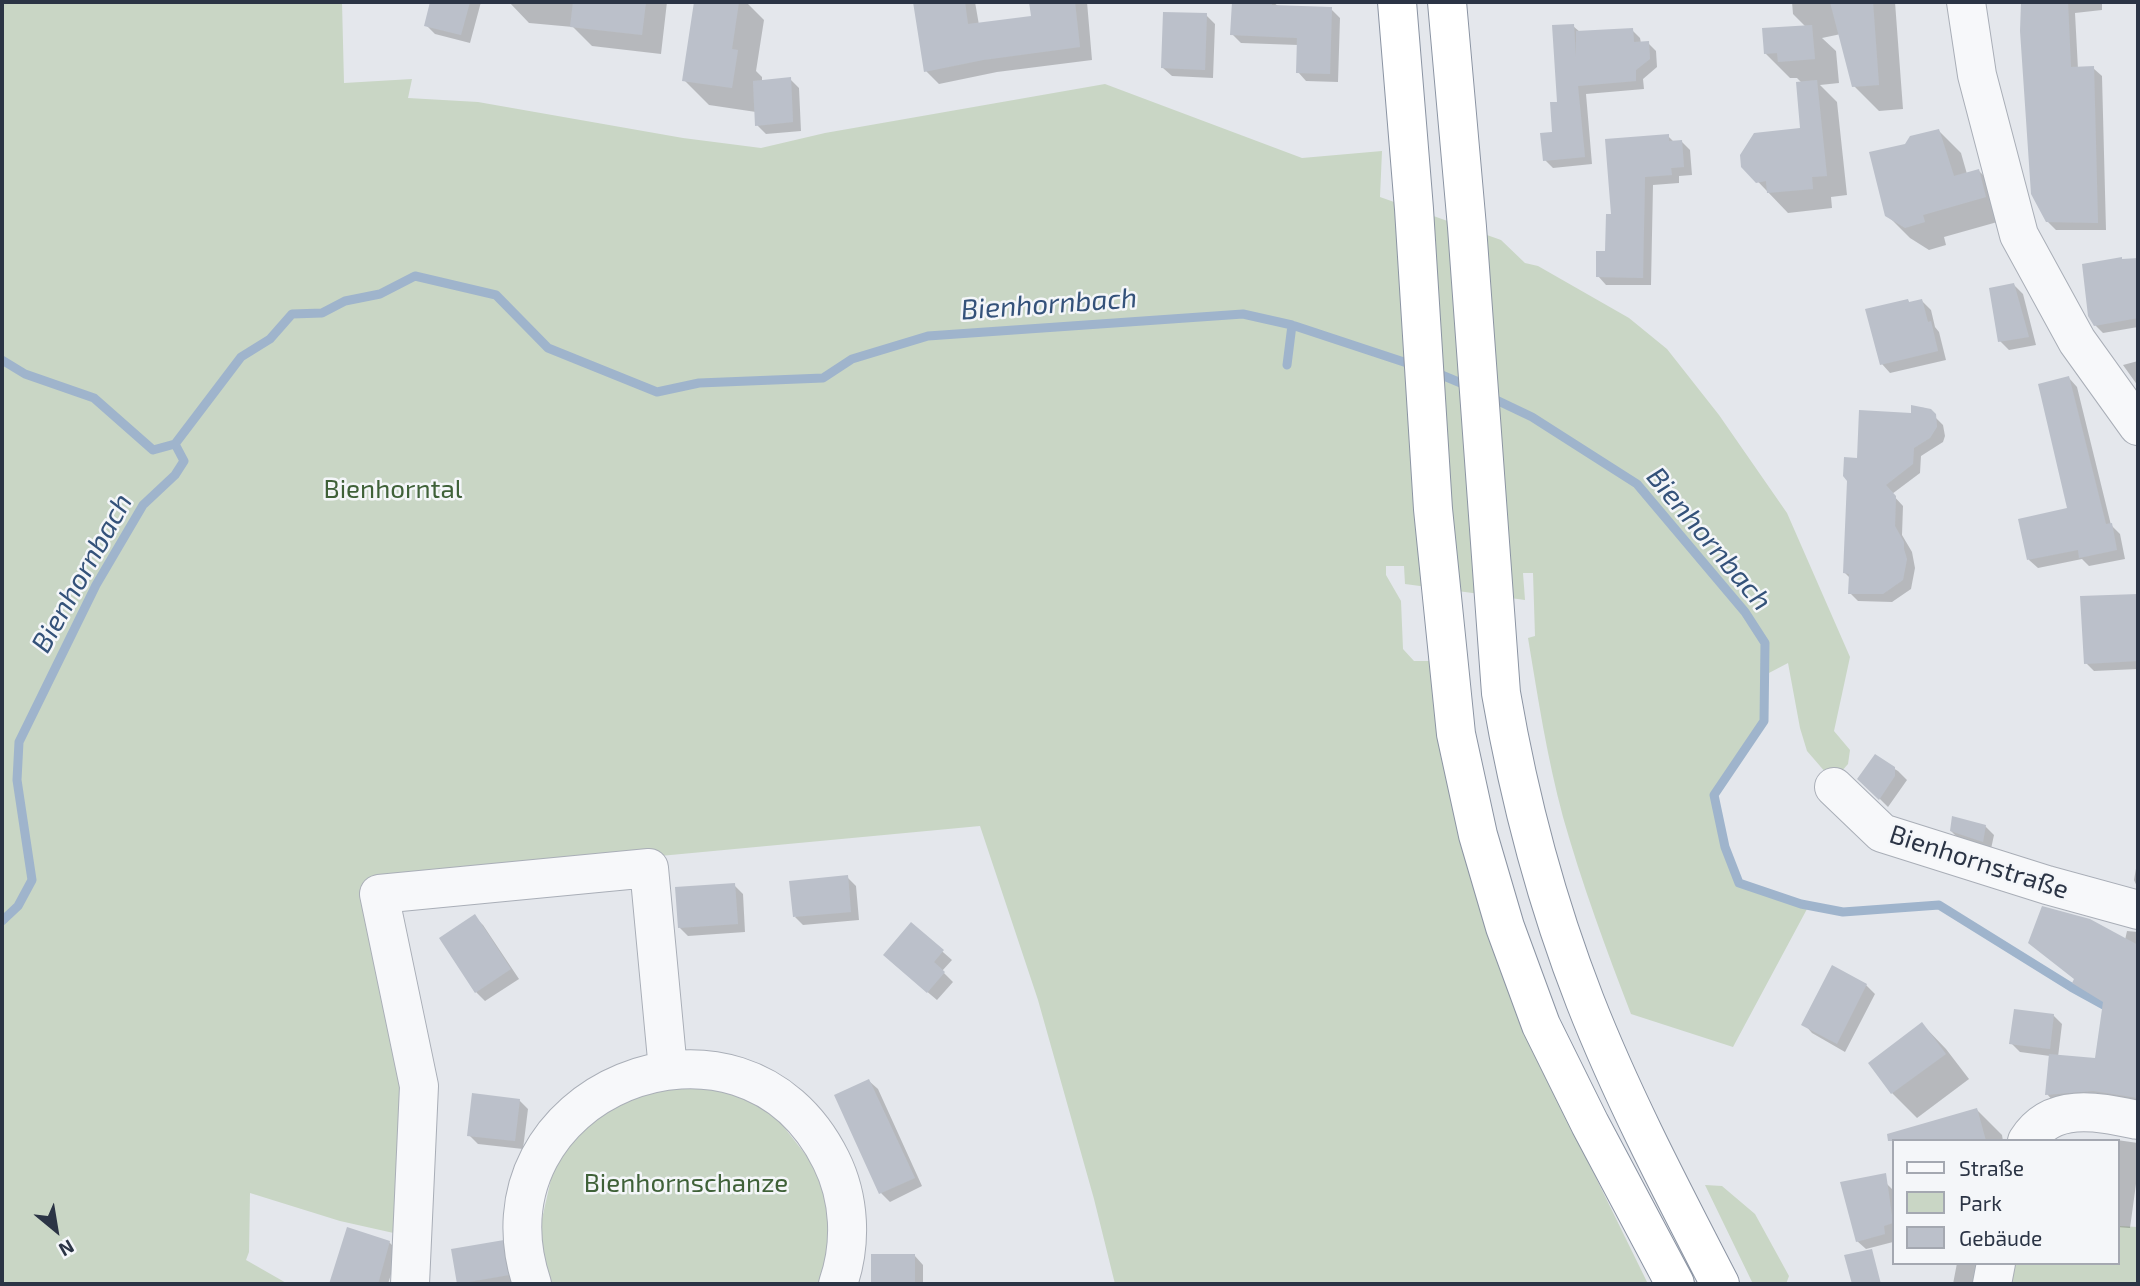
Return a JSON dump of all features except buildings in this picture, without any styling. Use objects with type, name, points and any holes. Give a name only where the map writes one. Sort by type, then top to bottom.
[{"type":"highway","points":[[1397,2],[1414,209],[1433,509],[1456,734],[1478,835],[1505,927],[1541,1025],[1675,1284]]},
{"type":"highway","points":[[1447,2],[1467,227],[1501,693],[1513,765],[1563,942],[1585,1002],[1618,1081],[1720,1284]]},
{"type":"highway","points":[[1653,1152],[1695,1167]]},
{"type":"street","points":[[1965,2],[1977,75],[2019,235],[2077,341],[2138,426]]},
{"type":"street","name":"Bienhornstraße","points":[[1834,787],[1882,833],[2048,886],[2138,910]]},
{"type":"street","points":[[410,1284],[419,1086],[379,894],[649,868],[668,1070]]},
{"type":"street","points":[[531,1284],[523,1242],[524,1214],[532,1177],[549,1142],[574,1113],[596,1096],[631,1079],[668,1070],[687,1069],[717,1072],[745,1081],[780,1100],[815,1134],[834,1168],[845,1206],[846,1245],[838,1284]]},
{"type":"street","points":[[2028,1139],[2037,1126],[2053,1116],[2074,1113],[2112,1115],[2138,1121]]},
{"type":"street","points":[[1992,1284],[1996,1265]]},
{"type":"green space","name":"Bienhorntal","points":[[2,2],[342,2],[344,83],[412,79],[408,98],[478,102],[683,138],[761,148],[825,133],[1105,84],[1302,158],[1382,151],[1380,197],[1501,240],[1525,263],[1538,266],[1629,318],[1667,349],[1719,415],[1787,513],[1850,657],[1834,731],[1850,750],[1848,764],[1833,781],[1807,751],[1788,663],[1767,674],[1767,721],[1717,797],[1728,844],[1741,880],[1803,901],[1807,909],[1733,1047],[1631,1014],[1578,867],[1552,773],[1528,638],[1535,636],[1533,573],[1523,573],[1525,600],[1405,584],[1404,566],[1386,566],[1386,575],[1401,601],[1403,649],[1414,661],[1429,661],[1576,1137],[1648,1284],[1115,1284],[1038,1000],[980,826],[372,883],[406,1085],[398,1234],[340,1221],[250,1193],[249,1252],[246,1260],[288,1284],[2,1284]]},
{"type":"green space","name":"Bienhornschanze","points":[[693,1081],[766,1104],[830,1186],[827,1284],[546,1284],[537,1241],[556,1157],[610,1102]]},
{"type":"green space","points":[[1705,1185],[1722,1186],[1755,1214],[1789,1276],[1786,1284],[1753,1284]]},
{"type":"green space","points":[[2119,1226],[2138,1227],[2138,1284],[2000,1284],[2004,1265],[2119,1265]]},
{"type":"waterway","name":"Bienhornbach","points":[[2,921],[18,906],[32,880],[17,780],[19,742],[96,585],[143,505],[175,475],[184,461],[175,444],[241,357],[270,339],[292,314],[322,313],[345,301],[380,294],[415,276],[496,295],[548,348],[657,392],[699,383],[823,378],[852,359],[928,336],[1243,314],[1292,325],[1416,366]]},
{"type":"waterway","points":[[1287,365],[1292,325]]},
{"type":"waterway","points":[[2,360],[25,374],[94,398],[153,450],[175,444]]},
{"type":"waterway","name":"Bienhornbach","points":[[1432,371],[1468,386]]},
{"type":"waterway","name":"Bienhornbach","points":[[1490,397],[1532,417],[1637,484],[1745,612],[1765,643],[1764,721],[1714,795],[1725,847],[1739,883],[1801,904],[1843,912],[1939,905],[2111,1009]]}]
